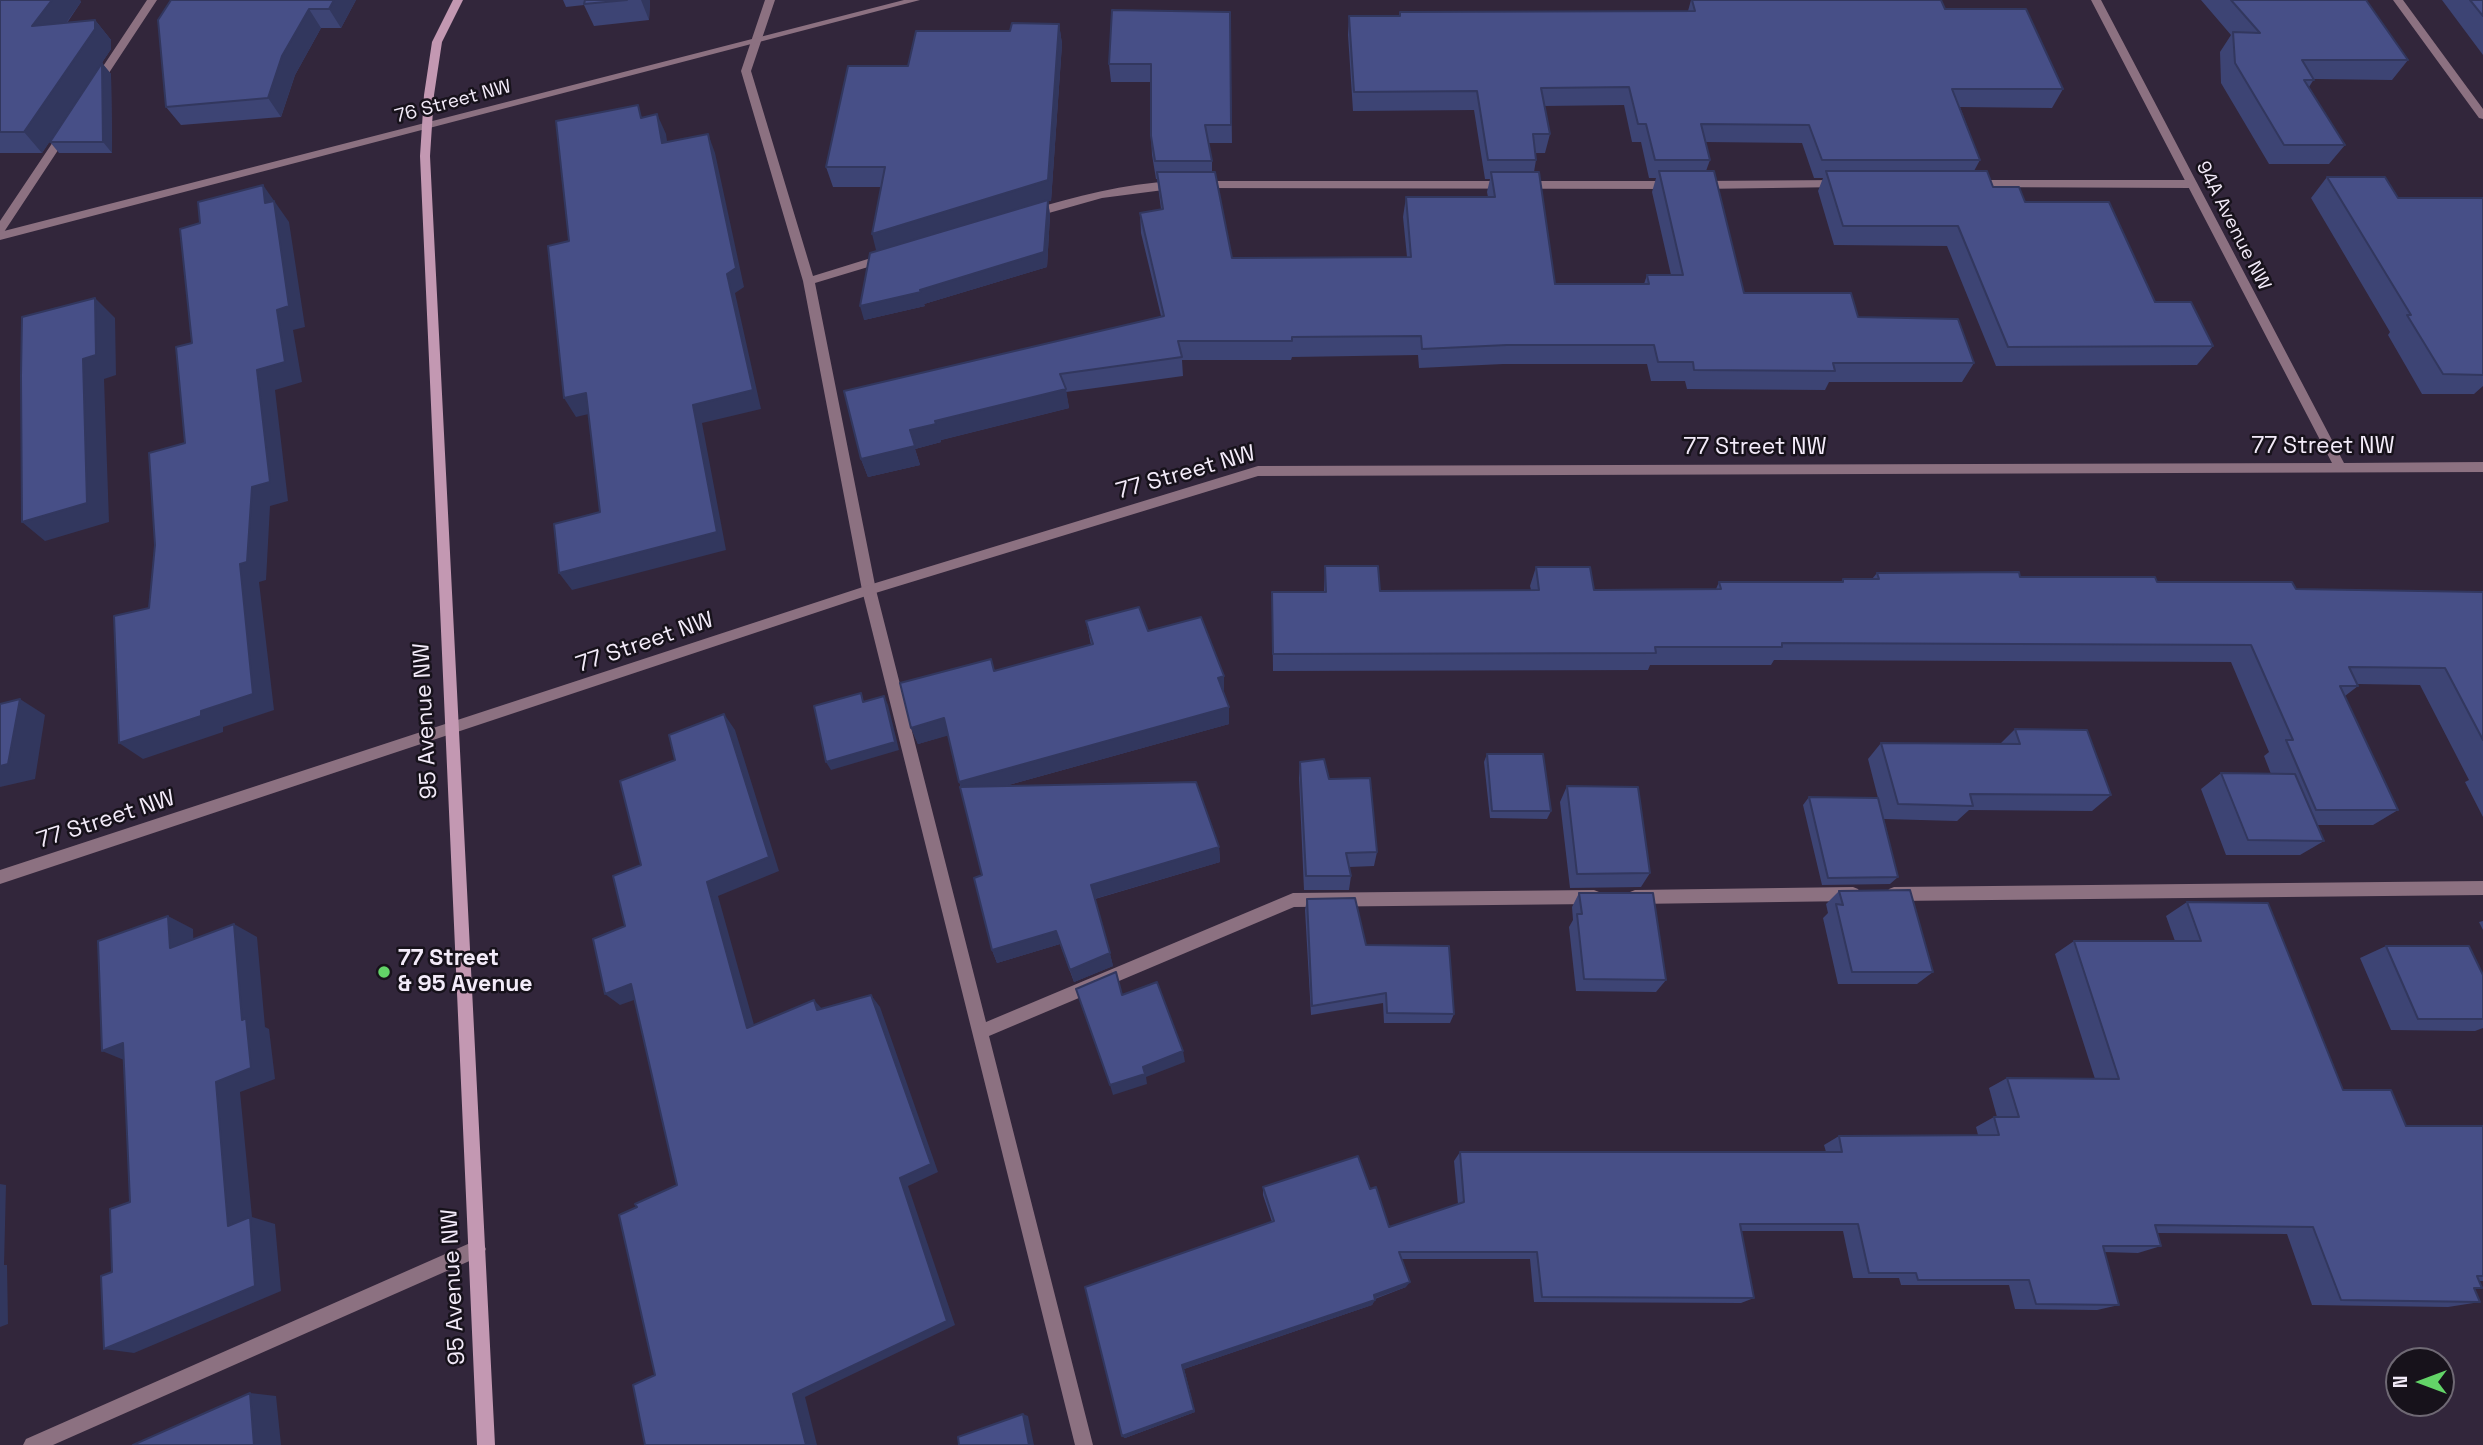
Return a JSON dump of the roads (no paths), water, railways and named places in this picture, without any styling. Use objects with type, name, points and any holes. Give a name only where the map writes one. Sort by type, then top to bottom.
[{"type":"street","points":[[91,92],[152,0]]},
{"type":"street","name":"95 Avenue NW","points":[[458,0],[437,42],[427,127],[426,170],[486,1445]]},
{"type":"street","points":[[770,0],[746,71],[809,281],[869,590],[1084,1445]]},
{"type":"street","name":"76 Street NW","points":[[0,236],[427,127],[755,39],[915,0]]},
{"type":"street","name":"94A Avenue NW","points":[[2096,0],[2340,467]]},
{"type":"street","points":[[2398,0],[2483,116]]},
{"type":"street","points":[[0,229],[68,127]]},
{"type":"street","points":[[1022,216],[1102,192],[1148,186],[1858,184]]},
{"type":"street","points":[[1956,184],[2191,184]]},
{"type":"street","points":[[809,281],[902,253]]},
{"type":"street","name":"77 Street NW","points":[[0,877],[869,590],[1258,471],[2483,467]]},
{"type":"street","points":[[981,1032],[1293,900],[2483,888]]},
{"type":"street","points":[[32,1445],[477,1249]]},
{"type":"place","name":"77 Street & 95 Avenue","points":[[384,972]]}]
